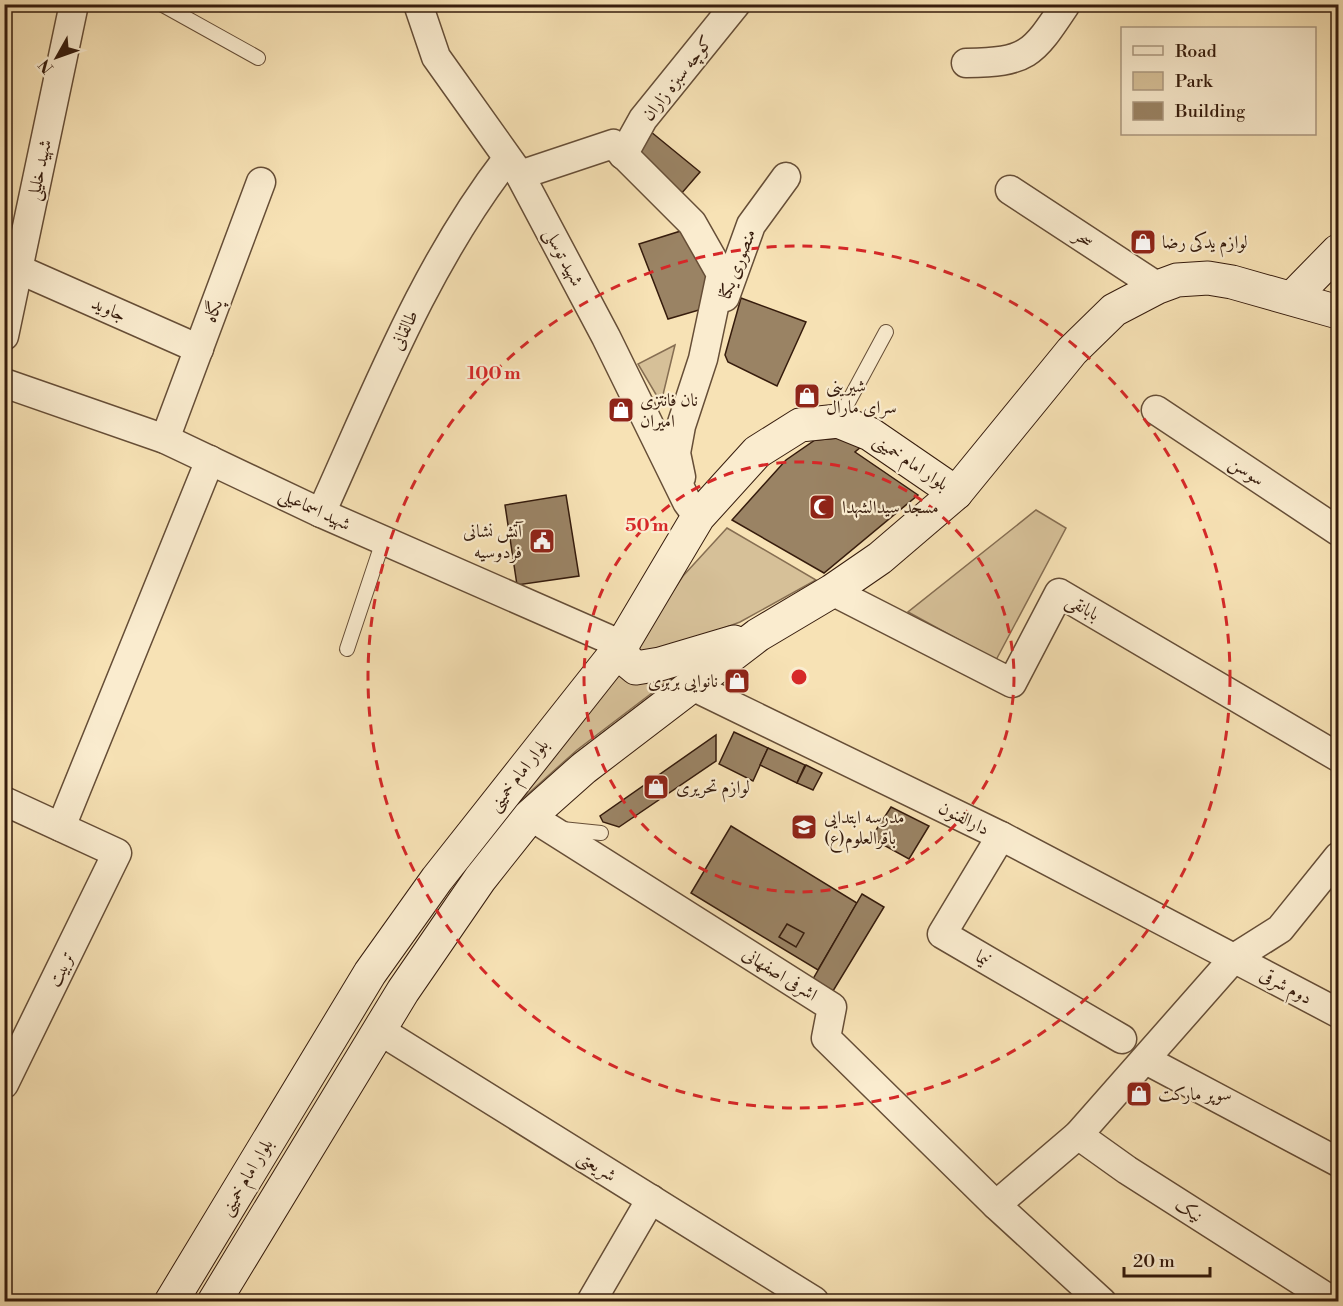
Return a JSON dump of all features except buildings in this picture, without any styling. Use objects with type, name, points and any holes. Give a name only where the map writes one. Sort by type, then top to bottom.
[{"type":"street","name":"شهید خلیلی","points":[[4,336],[74,4]]},
{"type":"street","name":"شهید توسلی","points":[[418,4],[436,57],[513,167],[606,337],[693,510]]},
{"type":"street","name":"کوچه سبزه زاران","points":[[618,150],[736,4]]},
{"type":"street","points":[[966,63],[1000,63],[1023,57],[1047,34],[1066,4]]},
{"type":"street","points":[[513,167],[618,150],[692,223],[721,274],[703,359],[681,426],[676,453],[693,510]]},
{"type":"street","name":"طالقانی","points":[[321,513],[421,294],[477,197],[513,167]]},
{"type":"street","name":"منصوری یکتا","points":[[703,359],[751,225],[786,177]]},
{"type":"street","name":"پگاه","points":[[165,439],[261,182]]},
{"type":"street","name":"سحر","points":[[1010,190],[1158,287]]},
{"type":"street","points":[[1292,298],[1338,251]]},
{"type":"street","name":"جاوید","points":[[18,269],[199,349]]},
{"type":"street","name":"بلوار امام خمینی","points":[[214,1302],[403,991],[480,879],[539,822],[592,761],[758,634],[832,591],[880,558],[956,493],[1072,351],[1114,310],[1158,287],[1177,280],[1208,278],[1292,298],[1338,312]]},
{"type":"street","name":"شهید اسماعیلی","points":[[4,383],[165,439],[321,513],[621,645]]},
{"type":"street","name":"سوسن","points":[[1156,410],[1338,531]]},
{"type":"street","name":"بلوار امام خمینی","points":[[171,1302],[370,973],[437,879],[621,645],[693,510],[757,452],[800,424],[838,421],[870,434],[956,493]]},
{"type":"street","points":[[4,801],[61,827],[210,460]]},
{"type":"street","name":"بابانقی","points":[[832,591],[1012,683],[1059,593],[1338,757]]},
{"type":"street","points":[[621,645],[624,658],[636,668],[647,667],[758,634]]},
{"type":"street","name":"دارالفنون","points":[[690,685],[1001,836],[1234,958]]},
{"type":"street","name":"اشرفی اصفهانی","points":[[539,822],[832,1007],[826,1038],[996,1205]]},
{"type":"street","name":"تربیت","points":[[4,1084],[117,853],[61,827]]},
{"type":"street","name":"نیما","points":[[1001,836],[942,934],[1122,1039]]},
{"type":"street","points":[[1102,1302],[996,1205],[1078,1135],[1234,958],[1280,929],[1338,857]]},
{"type":"street","name":"دوم شرقی","points":[[1234,958],[1338,1013]]},
{"type":"street","name":"شریعتی","points":[[380,1030],[814,1301]]},
{"type":"street","points":[[1146,1060],[1338,1162]]},
{"type":"street","name":"نیک","points":[[1078,1135],[1137,1176],[1334,1302]]},
{"type":"street","points":[[591,1302],[651,1200]]},
{"type":"lane","points":[[161,4],[258,58]]},
{"type":"lane","points":[[838,421],[886,332]]},
{"type":"lane","points":[[347,649],[384,541]]},
{"type":"lane","points":[[539,822],[602,833]]},
{"type":"green space","points":[[675,345],[661,403],[638,364]]},
{"type":"green space","points":[[1036,510],[1066,528],[996,660],[908,612]]},
{"type":"green space","points":[[727,528],[816,580],[740,622],[648,657],[635,648],[683,576]]},
{"type":"green space","points":[[690,664],[577,750],[510,810],[621,670]]},
{"type":"place","name":"لوازم یدکی رضا","points":[[1143,242]]},
{"type":"place","name":"شیرینی سرای مارال","points":[[807,396]]},
{"type":"place","name":"نان فانتزی امیران","points":[[621,410]]},
{"type":"place","name":"مسجد سیدالشهدا","points":[[822,507]]},
{"type":"place","name":"آتش نشانی فردوسیه","points":[[542,541]]},
{"type":"place","name":"نانوایی بربری","points":[[737,681]]},
{"type":"place","name":"لوازم تحریری","points":[[656,787]]},
{"type":"place","name":"مدرسه ابتدایی باقرالعلوم(ع)","points":[[804,827]]},
{"type":"place","name":"سوپر مارکت","points":[[1139,1094]]}]
